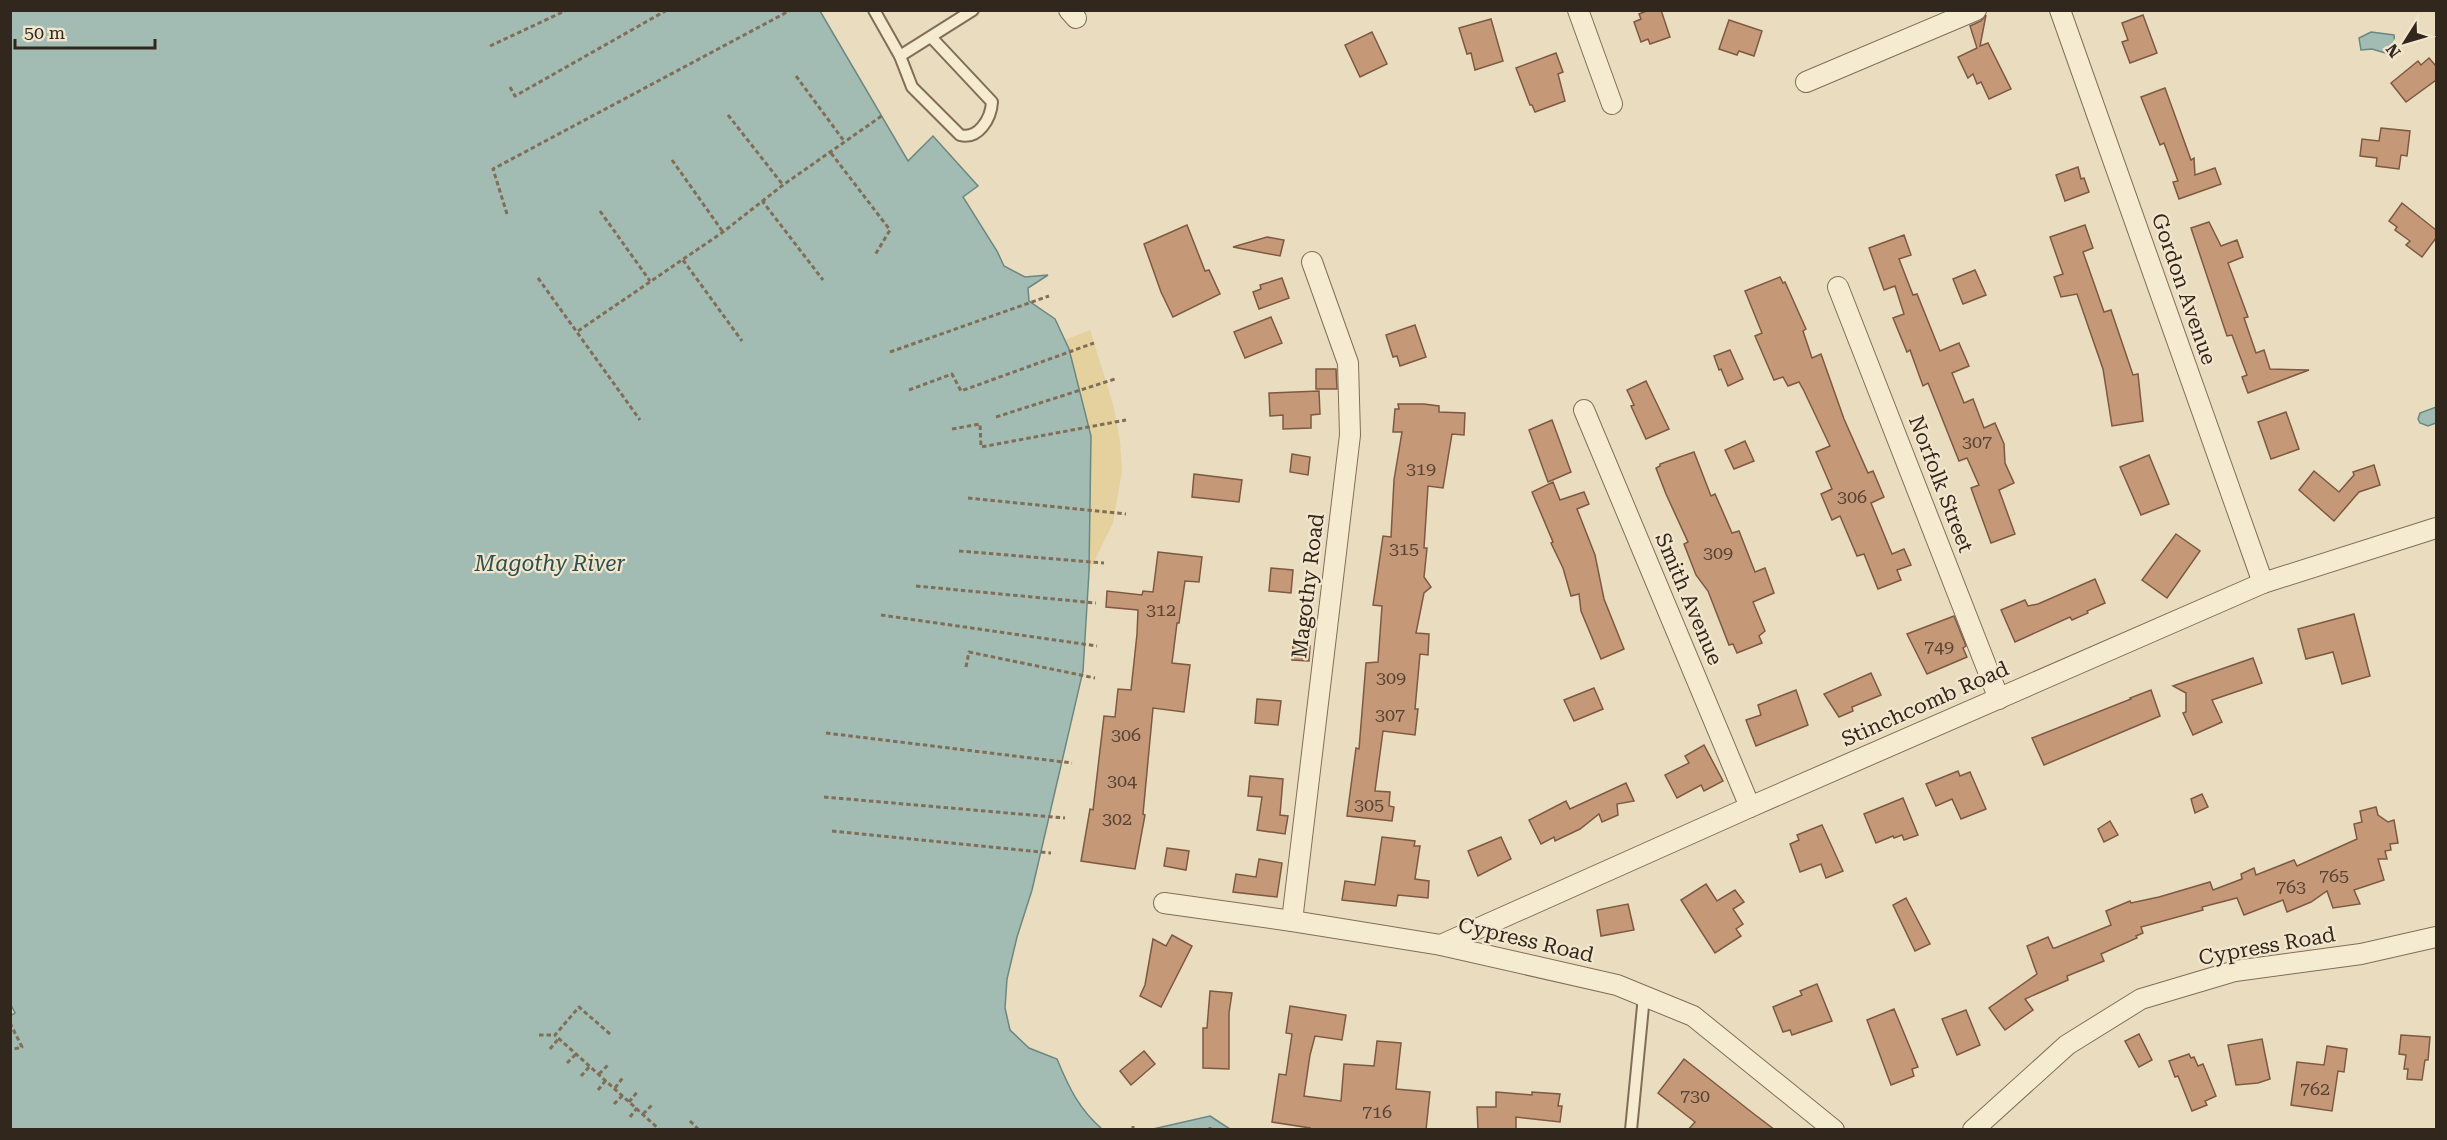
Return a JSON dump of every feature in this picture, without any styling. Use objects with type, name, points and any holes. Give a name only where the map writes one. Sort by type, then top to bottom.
[{"type":"street","points":[[1578,10],[1612,104]]},
{"type":"street","points":[[1806,82],[1976,10]]},
{"type":"street","name":"Gordon Avenue","points":[[2060,10],[2263,583]]},
{"type":"street","name":"Magothy Road","points":[[1292,921],[1350,435],[1348,363],[1312,262]]},
{"type":"street","name":"Norfolk Street","points":[[1838,287],[1999,699]]},
{"type":"street","name":"Smith Avenue","points":[[1584,410],[1750,807]]},
{"type":"street","name":"Stinchcomb Road","points":[[1441,945],[2263,583],[2436,528]]},
{"type":"street","name":"Cypress Road","points":[[1164,903],[1441,945],[1617,985],[1693,1016],[1834,1130]]},
{"type":"street","name":"Cypress Road","points":[[1972,1130],[2067,1045],[2141,999],[2235,971],[2361,954],[2436,937]]},
{"type":"lane","points":[[874,10],[900,56],[912,87],[960,135],[968,138],[976,134],[992,112],[992,102],[931,37]]},
{"type":"lane","points":[[900,56],[973,10]]},
{"type":"lane","points":[[1631,1130],[1644,996]]},
{"type":"path","points":[[490,46],[567,10]]},
{"type":"path","points":[[510,87],[515,96],[667,10]]},
{"type":"path","points":[[507,214],[493,169],[791,10]]},
{"type":"path","points":[[796,76],[844,141]]},
{"type":"path","points":[[578,331],[723,232],[844,141],[883,115]]},
{"type":"path","points":[[728,116],[783,185]]},
{"type":"path","points":[[763,202],[783,185],[831,152]]},
{"type":"path","points":[[831,152],[890,230],[875,255]]},
{"type":"path","points":[[672,160],[723,232]]},
{"type":"path","points":[[763,202],[823,280]]},
{"type":"path","points":[[600,211],[650,281]]},
{"type":"path","points":[[683,260],[742,341]]},
{"type":"path","points":[[538,278],[640,420]]},
{"type":"path","points":[[890,352],[1049,296]]},
{"type":"path","points":[[909,390],[952,374],[962,391],[1094,343]]},
{"type":"path","points":[[996,417],[1114,379]]},
{"type":"path","points":[[952,429],[980,424],[981,447],[1126,420]]},
{"type":"path","points":[[968,498],[1126,514]]},
{"type":"path","points":[[959,550],[1104,563]]},
{"type":"path","points":[[916,586],[1096,603]]},
{"type":"path","points":[[881,615],[1097,646]]},
{"type":"path","points":[[966,667],[969,652],[1095,678]]},
{"type":"path","points":[[826,733],[1072,763]]},
{"type":"path","points":[[824,797],[1065,818]]},
{"type":"path","points":[[832,831],[1051,853]]},
{"type":"path","points":[[555,1035],[579,1007],[609,1034]]},
{"type":"path","points":[[10,1023],[22,1047],[10,1050]]},
{"type":"path","points":[[539,1035],[555,1035],[559,1038],[660,1130]]},
{"type":"path","points":[[550,1049],[559,1038]]},
{"type":"path","points":[[567,1063],[576,1053]]},
{"type":"path","points":[[599,1074],[609,1064]]},
{"type":"path","points":[[581,1076],[590,1066]]},
{"type":"path","points":[[615,1088],[624,1076]]},
{"type":"path","points":[[598,1090],[606,1080]]},
{"type":"path","points":[[629,1102],[638,1090]]},
{"type":"path","points":[[614,1104],[622,1095]]},
{"type":"path","points":[[643,1114],[653,1104]]},
{"type":"path","points":[[630,1117],[637,1108]]},
{"type":"path","points":[[690,1121],[699,1130]]},
{"type":"path","points":[[649,1130],[654,1123]]},
{"type":"sand","points":[[1090,330],[1113,404],[1120,441],[1122,471],[1113,523],[1089,572],[1091,436],[1065,340]]},
{"type":"water","name":"Magothy River","points":[[11,10],[820,11],[908,161],[933,136],[978,186],[963,197],[1004,266],[1025,277],[1048,275],[1028,288],[1029,301],[1055,319],[1069,349],[1091,436],[1089,572],[1083,671],[1032,890],[1007,979],[1005,1008],[1010,1030],[1029,1048],[1057,1059],[1075,1097],[1102,1129],[11,1129],[10,1016],[15,1013],[10,1003]]},
{"type":"water","points":[[2371,32],[2394,35],[2395,45],[2385,53],[2372,49],[2361,50],[2359,38]]},
{"type":"water","points":[[2436,407],[2436,423],[2428,426],[2420,423],[2418,419],[2420,413]]},
{"type":"water","points":[[1210,1116],[1230,1129],[1153,1129]]},
{"type":"building","points":[[1649,10],[1661,10],[1670,37],[1650,44],[1648,39],[1641,42],[1634,22],[1641,19],[1639,14]]},
{"type":"building","points":[[1986,15],[1980,46],[1988,43],[2011,89],[1989,99],[1981,82],[1977,84],[1973,74],[1968,78],[1958,57],[1977,48],[1970,26],[1981,21]]},
{"type":"building","points":[[2143,15],[2157,53],[2130,63],[2122,42],[2128,40],[2122,23]]},
{"type":"building","points":[[1491,19],[1503,61],[1475,70],[1471,53],[1467,54],[1459,28]]},
{"type":"building","points":[[1729,20],[1762,31],[1754,56],[1739,51],[1737,55],[1719,49]]},
{"type":"building","points":[[1372,32],[1387,64],[1360,77],[1345,45]]},
{"type":"building","points":[[1556,53],[1563,72],[1558,74],[1565,101],[1535,112],[1530,105],[1516,68]]},
{"type":"building","points":[[2429,58],[2436,66],[2436,80],[2406,102],[2391,83],[2418,61],[2421,65]]},
{"type":"building","points":[[2165,88],[2191,160],[2194,158],[2195,175],[2215,168],[2221,184],[2179,199],[2173,182],[2178,181],[2164,143],[2160,145],[2141,97]]},
{"type":"building","points":[[2381,128],[2410,131],[2407,156],[2401,155],[2399,169],[2376,166],[2377,158],[2360,156],[2362,139],[2379,141]]},
{"type":"building","points":[[2078,167],[2081,179],[2084,178],[2089,192],[2065,201],[2056,175]]},
{"type":"building","points":[[2402,203],[2436,230],[2436,238],[2422,257],[2406,245],[2410,241],[2395,230],[2397,227],[2389,221]]},
{"type":"building","points":[[2209,222],[2221,246],[2237,240],[2243,257],[2228,263],[2248,317],[2244,318],[2256,353],[2264,350],[2270,369],[2309,370],[2248,393],[2242,377],[2247,375],[2232,335],[2227,336],[2191,228]]},
{"type":"building","points":[[1187,225],[1205,271],[1209,270],[1220,294],[1173,317],[1161,292],[1144,244]]},
{"type":"building","points":[[2085,225],[2093,248],[2083,252],[2104,312],[2111,310],[2133,375],[2138,374],[2143,421],[2112,426],[2103,369],[2077,294],[2061,297],[2054,277],[2063,274],[2050,237]]},
{"type":"building","points":[[1904,235],[1911,255],[1899,259],[1913,295],[1917,294],[1940,351],[1959,343],[1969,366],[1952,373],[1964,403],[1973,399],[1984,428],[1995,423],[2004,444],[2005,463],[2014,483],[1999,490],[2015,534],[1991,543],[1971,488],[1979,485],[1967,458],[1959,461],[1928,383],[1923,386],[1910,350],[1907,352],[1893,318],[1904,314],[1895,286],[1884,290],[1869,248]]},
{"type":"building","points":[[1267,237],[1284,240],[1280,256],[1233,247]]},
{"type":"building","points":[[1975,270],[1986,295],[1963,304],[1953,279]]},
{"type":"building","points":[[1780,277],[1783,283],[1785,282],[1806,329],[1803,331],[1812,358],[1821,354],[1844,419],[1868,473],[1873,471],[1884,497],[1871,503],[1892,554],[1904,549],[1911,565],[1897,570],[1901,580],[1878,589],[1864,554],[1857,556],[1840,516],[1832,520],[1821,494],[1832,489],[1816,452],[1830,446],[1804,391],[1799,382],[1788,386],[1783,377],[1774,380],[1755,336],[1762,333],[1745,291]]},
{"type":"building","points":[[1282,278],[1289,298],[1259,309],[1253,292],[1261,289],[1260,285]]},
{"type":"building","points":[[1271,317],[1282,343],[1245,358],[1234,332]]},
{"type":"building","points":[[1415,325],[1426,357],[1400,366],[1397,356],[1393,357],[1386,335]]},
{"type":"building","points":[[1730,350],[1743,379],[1728,386],[1714,356]]},
{"type":"building","points":[[1316,369],[1336,369],[1337,389],[1316,389]]},
{"type":"building","points":[[1646,381],[1669,429],[1646,439],[1631,406],[1634,405],[1627,390]]},
{"type":"building","points":[[1319,391],[1320,414],[1311,415],[1311,428],[1283,429],[1283,415],[1270,416],[1269,393]]},
{"type":"building","points":[[1398,404],[1439,406],[1439,412],[1465,413],[1464,435],[1452,434],[1443,488],[1428,486],[1424,577],[1431,587],[1424,593],[1416,633],[1429,634],[1428,655],[1420,654],[1415,735],[1383,731],[1375,791],[1390,792],[1389,806],[1394,807],[1392,821],[1347,816],[1356,748],[1359,749],[1366,663],[1378,662],[1382,606],[1373,605],[1383,536],[1391,537],[1394,480],[1402,432],[1393,432],[1395,409],[1399,409]]},
{"type":"building","points":[[2286,412],[2299,449],[2271,459],[2258,422]]},
{"type":"building","points":[[1552,420],[1571,472],[1548,482],[1529,430]]},
{"type":"building","points":[[1745,441],[1754,461],[1734,469],[1725,450]]},
{"type":"building","points":[[1694,452],[1711,496],[1715,494],[1732,533],[1739,531],[1755,572],[1765,568],[1774,593],[1753,602],[1765,631],[1759,636],[1762,643],[1737,653],[1733,644],[1729,645],[1708,591],[1696,575],[1684,544],[1688,542],[1656,468],[1660,464]]},
{"type":"building","points":[[1292,454],[1310,457],[1308,475],[1290,472]]},
{"type":"building","points":[[2149,455],[2169,504],[2141,515],[2120,467]]},
{"type":"building","points":[[2374,465],[2380,485],[2359,492],[2334,521],[2299,490],[2314,471],[2339,492],[2354,475],[2353,472]]},
{"type":"building","points":[[1194,474],[1242,480],[1239,502],[1192,497]]},
{"type":"building","points":[[1553,482],[1560,500],[1584,492],[1589,504],[1577,509],[1595,555],[1604,599],[1624,649],[1601,659],[1581,611],[1579,594],[1571,596],[1563,568],[1532,492]]},
{"type":"building","points":[[2176,534],[2200,551],[2167,598],[2142,580]]},
{"type":"building","points":[[1158,552],[1202,557],[1199,582],[1185,581],[1172,663],[1190,665],[1184,712],[1153,708],[1143,814],[1145,815],[1135,869],[1081,861],[1090,809],[1093,810],[1104,716],[1115,717],[1118,689],[1131,690],[1137,634],[1138,610],[1106,607],[1107,591],[1142,595],[1143,591],[1153,592]]},
{"type":"building","points":[[1271,568],[1293,570],[1291,593],[1269,591]]},
{"type":"building","points":[[2095,579],[2105,603],[2072,620],[2070,617],[2015,642],[2001,610],[2025,600],[2028,606],[2038,604]]},
{"type":"building","points":[[2354,614],[2370,676],[2342,684],[2333,652],[2306,659],[2298,629]]},
{"type":"building","points":[[1954,616],[1966,646],[1963,648],[1967,657],[1927,674],[1907,634]]},
{"type":"building","points":[[1293,644],[1310,646],[1309,661],[1292,660]]},
{"type":"building","points":[[2253,658],[2262,683],[2212,700],[2222,722],[2193,735],[2183,713],[2186,712],[2186,693],[2173,686]]},
{"type":"building","points":[[1871,673],[1881,695],[1852,707],[1853,711],[1839,717],[1824,694]]},
{"type":"building","points":[[1594,688],[1603,709],[1574,721],[1564,700]]},
{"type":"building","points":[[1796,690],[1808,725],[1756,746],[1746,720],[1761,715],[1758,705]]},
{"type":"building","points":[[2151,690],[2160,716],[2044,765],[2032,738]]},
{"type":"building","points":[[1257,699],[1281,701],[1278,725],[1255,723]]},
{"type":"building","points":[[1704,745],[1723,781],[1704,791],[1701,785],[1677,798],[1665,775],[1689,763],[1685,756]]},
{"type":"building","points":[[1958,771],[1960,776],[1970,772],[1986,809],[1961,819],[1952,799],[1936,806],[1926,784]]},
{"type":"building","points":[[1250,776],[1283,779],[1280,815],[1288,816],[1285,834],[1257,830],[1262,797],[1248,796]]},
{"type":"building","points":[[1626,783],[1634,801],[1617,804],[1618,815],[1602,822],[1599,814],[1580,829],[1555,841],[1554,837],[1541,844],[1529,820],[1566,801],[1570,809]]},
{"type":"building","points":[[2202,794],[2208,807],[2195,813],[2191,799]]},
{"type":"building","points":[[1903,798],[1918,835],[1904,840],[1902,835],[1894,838],[1893,836],[1876,843],[1864,814]]},
{"type":"building","points":[[2376,807],[2378,815],[2388,822],[2394,820],[2398,843],[2390,844],[2391,850],[2385,851],[2387,859],[2378,859],[2384,880],[2354,890],[2360,904],[2333,908],[2327,891],[2311,902],[2287,912],[2283,900],[2244,915],[2237,898],[2202,907],[2203,910],[2141,927],[2143,933],[2136,936],[2137,938],[2101,954],[2104,961],[2067,976],[2068,980],[2025,999],[2033,1010],[2005,1030],[1989,1008],[2037,974],[2027,946],[2048,937],[2055,948],[2111,925],[2106,911],[2130,901],[2131,903],[2159,897],[2210,882],[2213,890],[2242,879],[2241,874],[2254,868],[2256,875],[2294,860],[2297,866],[2357,839],[2354,824],[2362,822],[2360,811]]},
{"type":"building","points":[[2110,821],[2118,835],[2104,842],[2098,829]]},
{"type":"building","points":[[1822,825],[1843,871],[1826,878],[1821,864],[1800,872],[1790,844],[1799,840],[1797,835]]},
{"type":"building","points":[[1382,837],[1415,841],[1414,846],[1420,846],[1415,879],[1429,881],[1428,898],[1398,895],[1396,906],[1342,900],[1345,881],[1375,885]]},
{"type":"building","points":[[1501,837],[1511,859],[1478,876],[1468,851]]},
{"type":"building","points":[[1167,848],[1189,851],[1186,870],[1164,866]]},
{"type":"building","points":[[1259,859],[1282,863],[1277,897],[1233,892],[1236,874],[1256,877]]},
{"type":"building","points":[[1706,884],[1717,901],[1735,890],[1744,902],[1733,909],[1743,924],[1736,929],[1741,936],[1715,953],[1681,900]]},
{"type":"building","points":[[1906,898],[1930,944],[1915,951],[1893,905]]},
{"type":"building","points":[[1628,904],[1634,930],[1601,936],[1597,910]]},
{"type":"building","points":[[1172,935],[1192,946],[1161,1007],[1140,996],[1145,985],[1153,939],[1166,946]]},
{"type":"building","points":[[1817,984],[1832,1021],[1792,1035],[1790,1030],[1783,1032],[1773,1007],[1802,995],[1800,991]]},
{"type":"building","points":[[1210,991],[1232,993],[1229,1013],[1229,1069],[1203,1068],[1203,1028],[1207,1028]]},
{"type":"building","points":[[1290,1006],[1346,1015],[1342,1040],[1315,1036],[1304,1096],[1341,1101],[1344,1064],[1374,1066],[1377,1041],[1401,1043],[1396,1089],[1430,1092],[1426,1130],[1310,1130],[1310,1128],[1272,1122],[1279,1074],[1286,1075],[1292,1034],[1286,1033]]},
{"type":"building","points":[[1894,1009],[1918,1067],[1912,1069],[1914,1076],[1891,1085],[1867,1020]]},
{"type":"building","points":[[1966,1010],[1980,1045],[1957,1055],[1942,1019]]},
{"type":"building","points":[[2139,1034],[2152,1060],[2139,1067],[2125,1041]]},
{"type":"building","points":[[2401,1035],[2430,1037],[2428,1060],[2425,1060],[2422,1080],[2407,1079],[2408,1069],[2404,1069],[2406,1055],[2399,1054]]},
{"type":"building","points":[[2262,1039],[2270,1079],[2258,1083],[2236,1085],[2228,1045]]},
{"type":"building","points":[[2327,1046],[2347,1049],[2344,1072],[2338,1071],[2332,1111],[2291,1105],[2297,1062],[2324,1065]]},
{"type":"building","points":[[1144,1051],[1155,1064],[1131,1085],[1120,1071]]},
{"type":"building","points":[[2189,1054],[2191,1058],[2194,1057],[2198,1066],[2203,1064],[2216,1096],[2205,1101],[2207,1105],[2192,1111],[2178,1076],[2175,1077],[2169,1061]]},
{"type":"building","points":[[1684,1059],[1775,1130],[1688,1130],[1695,1122],[1658,1093]]},
{"type":"building","points":[[1496,1092],[1532,1095],[1532,1092],[1560,1094],[1558,1106],[1562,1106],[1560,1122],[1516,1117],[1516,1130],[1478,1130],[1477,1107],[1496,1107]]}]
